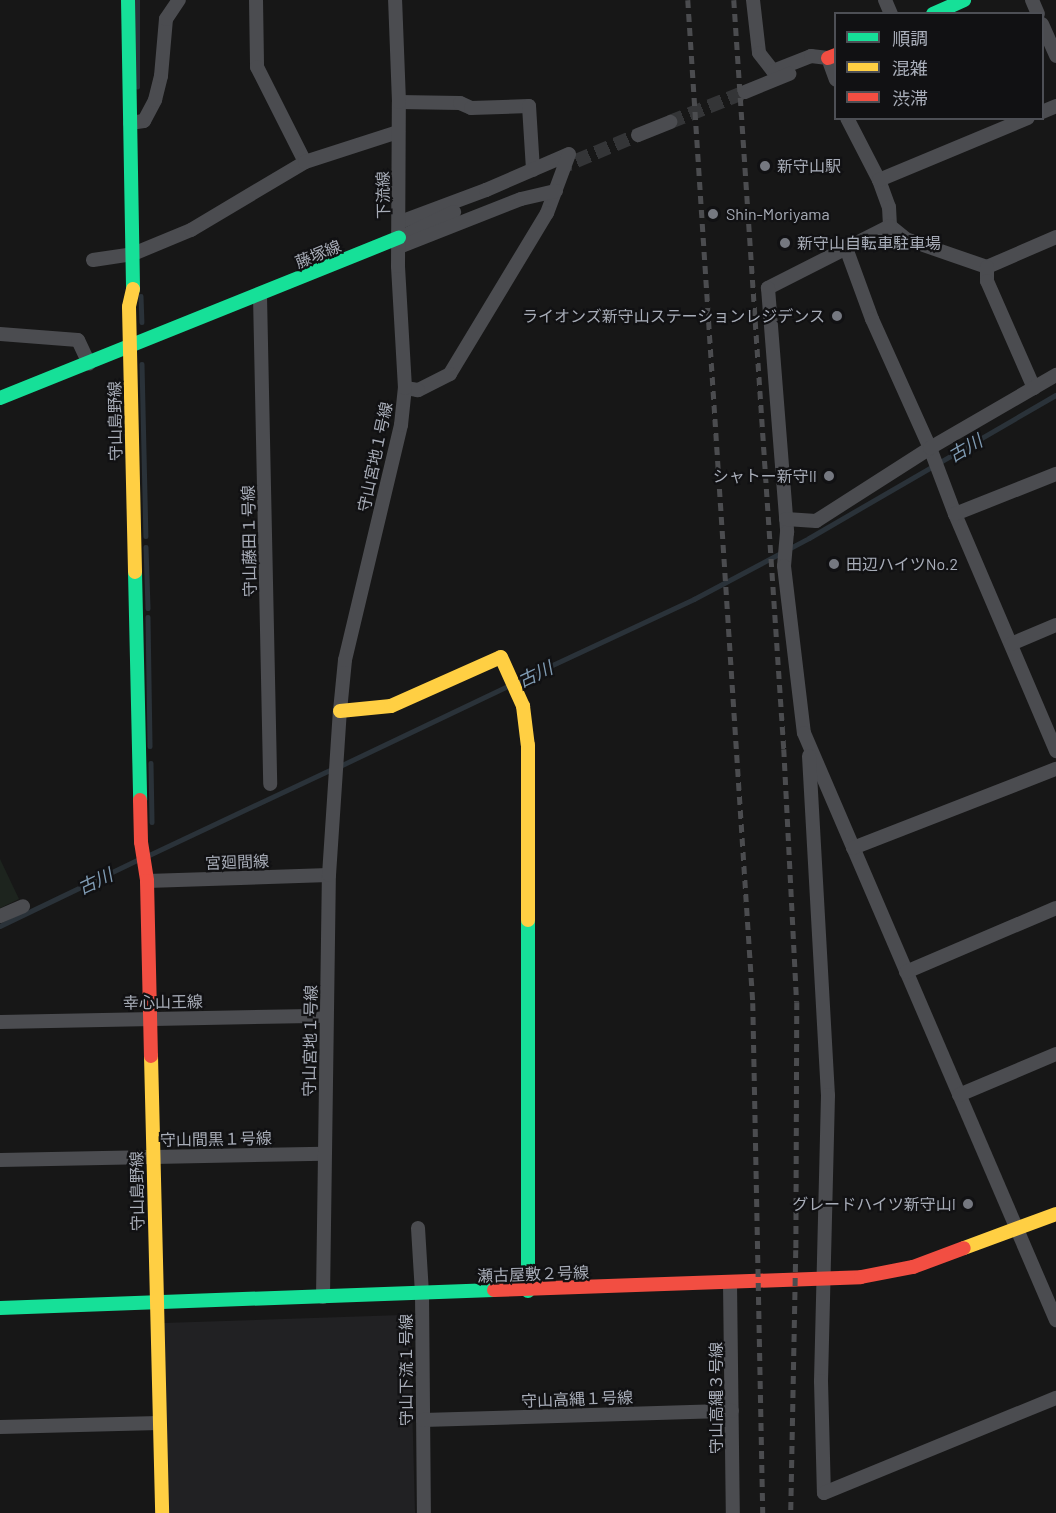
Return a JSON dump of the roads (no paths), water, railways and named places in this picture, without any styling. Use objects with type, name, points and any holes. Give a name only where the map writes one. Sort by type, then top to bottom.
[{"type":"street","name":"守山島野線","points":[[128,0],[133,254],[130,347],[139,844],[146,875],[162,1513]]},
{"type":"street","points":[[130,123],[144,121],[155,100],[161,76],[166,19],[179,0]]},
{"type":"street","points":[[256,0],[257,67],[305,162]]},
{"type":"street","name":"下流線","points":[[395,0],[399,102],[399,243],[405,388]]},
{"type":"street","points":[[753,0],[759,53],[773,71],[811,56],[832,57]]},
{"type":"street","points":[[937,12],[964,0]]},
{"type":"street","points":[[1044,29],[1056,56]]},
{"type":"street","points":[[745,92],[832,57]]},
{"type":"street","points":[[399,102],[460,103],[471,108],[529,106],[533,170],[400,222]]},
{"type":"street","points":[[848,120],[879,180],[889,207],[890,226]]},
{"type":"street","points":[[879,180],[1023,120]]},
{"type":"street","points":[[638,135],[670,122]]},
{"type":"street","points":[[93,260],[133,254],[191,230],[305,162],[398,132]]},
{"type":"street","name":"守山宮地１号線","points":[[322,1298],[329,875],[345,660],[402,425],[405,388],[418,390],[450,374],[547,213],[569,154],[533,170]]},
{"type":"street","name":"藤塚線","points":[[0,398],[399,243],[424,224],[557,169]]},
{"type":"street","points":[[399,243],[521,199],[556,191]]},
{"type":"street","points":[[890,226],[768,288],[786,526],[785,569],[804,733],[1056,1320]]},
{"type":"street","points":[[890,226],[914,243],[987,267],[1056,237]]},
{"type":"street","points":[[846,248],[872,319],[930,448],[955,514],[1056,751]]},
{"type":"street","points":[[987,267],[987,281],[1034,388]]},
{"type":"street","name":"守山藤田１号線","points":[[260,296],[270,784]]},
{"type":"street","points":[[0,334],[78,340],[89,364]]},
{"type":"street","points":[[786,526],[816,521],[930,448],[1056,375]]},
{"type":"street","points":[[955,514],[1056,474]]},
{"type":"street","points":[[1011,644],[1056,625]]},
{"type":"street","points":[[340,711],[391,706],[501,657],[524,706],[528,745],[528,1291]]},
{"type":"street","points":[[809,745],[828,1095],[821,1381],[824,1492],[1056,1398]]},
{"type":"street","points":[[853,848],[1056,769]]},
{"type":"street","name":"宮廻間線","points":[[146,875],[329,875]]},
{"type":"street","points":[[0,916],[23,906]]},
{"type":"street","points":[[906,972],[1056,908]]},
{"type":"street","name":"幸心山王線","points":[[0,1022],[326,1016]]},
{"type":"street","points":[[959,1095],[1056,1054]]},
{"type":"street","name":"守山間黒１号線","points":[[0,1160],[324,1154]]},
{"type":"street","name":"瀬古屋敷２号線","points":[[0,1308],[528,1291],[861,1277],[913,1267],[1056,1214]]},
{"type":"street","name":"守山下流１号線","points":[[418,1228],[422,1294],[424,1513]]},
{"type":"street","name":"守山高縄３号線","points":[[730,1283],[734,1513]]},
{"type":"street","name":"守山高縄１号線","points":[[423,1420],[732,1411]]},
{"type":"street","points":[[0,1427],[159,1423]]},
{"type":"waterway","points":[[137,0],[137,87]]},
{"type":"waterway","points":[[141,296],[142,322]]},
{"type":"waterway","points":[[142,364],[146,536]]},
{"type":"waterway","name":"古川","points":[[516,682],[694,599],[809,538],[1056,395]]},
{"type":"waterway","points":[[146,547],[148,608]]},
{"type":"waterway","points":[[148,617],[150,746]]},
{"type":"waterway","name":"古川","points":[[340,766],[508,686]]},
{"type":"waterway","points":[[151,763],[152,822]]},
{"type":"waterway","name":"古川","points":[[147,856],[332,769]]},
{"type":"waterway","name":"古川","points":[[0,926],[139,859]]},
{"type":"tunnel","points":[[670,122],[745,92]]},
{"type":"tunnel","points":[[557,169],[638,135]]},
{"type":"railway","points":[[688,0],[753,1003],[763,1513]]},
{"type":"railway","points":[[734,0],[784,749],[797,1002],[796,1250],[791,1513]]},
{"type":"place","name":"新守山駅","points":[[765,166]]},
{"type":"place","name":"Shin-Moriyama","points":[[713,214]]},
{"type":"place","name":"新守山自転車駐車場","points":[[785,243]]},
{"type":"place","name":"ライオンズ新守山ステーションレジデンス","points":[[837,316]]},
{"type":"place","name":"シャトー新守II","points":[[829,476]]},
{"type":"place","name":"田辺ハイツNo.2","points":[[834,564]]},
{"type":"place","name":"グレードハイツ新守山I","points":[[968,1204]]}]
